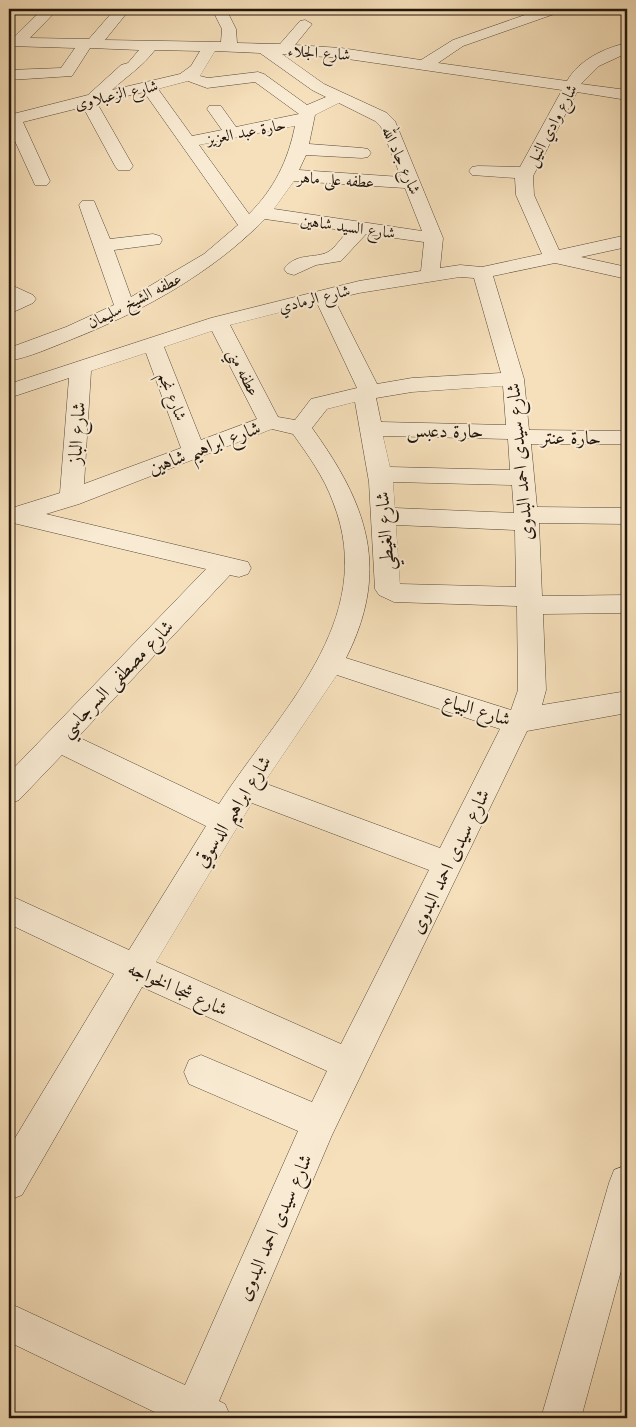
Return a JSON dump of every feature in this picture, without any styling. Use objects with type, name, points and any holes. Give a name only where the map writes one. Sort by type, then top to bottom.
[{"type":"street","points":[[12,43],[51,9]]},
{"type":"street","points":[[9,75],[66,73],[89,44],[123,9]]},
{"type":"street","points":[[219,9],[229,29],[229,48]]},
{"type":"street","points":[[424,65],[458,43],[555,9]]},
{"type":"street","points":[[284,49],[305,24]]},
{"type":"street","name":"شارع الجلاء","points":[[12,43],[264,48],[341,52],[627,95]]},
{"type":"street","points":[[380,58],[393,44]]},
{"type":"street","points":[[124,166],[91,99],[127,68],[134,66],[150,46]]},
{"type":"street","points":[[209,48],[200,64],[191,73],[194,79],[207,83],[258,77],[307,116],[315,107],[340,98]]},
{"type":"street","name":"شارع جاد الله","points":[[264,48],[318,87],[386,121],[392,131],[434,238],[430,276]]},
{"type":"street","name":"شارع وادي النيل","points":[[552,256],[525,195],[523,185],[525,173],[570,86],[590,64],[627,48]]},
{"type":"street","name":"شارع الزعبلاوى","points":[[11,120],[186,77],[191,73]]},
{"type":"street","points":[[148,86],[184,146],[254,220]]},
{"type":"street","points":[[215,110],[232,133]]},
{"type":"street","name":"حارة عبد العزيز","points":[[184,146],[307,116]]},
{"type":"street","name":"عطفه الشيخ سليمان","points":[[9,355],[124,307],[202,265],[254,220],[289,175],[299,149],[307,116]]},
{"type":"street","points":[[11,120],[41,181]]},
{"type":"street","points":[[299,149],[362,153]]},
{"type":"street","points":[[478,171],[525,173]]},
{"type":"street","name":"عطفه على ماهر","points":[[289,175],[413,183]]},
{"type":"street","points":[[88,205],[124,307]]},
{"type":"street","name":"شارع السيد شاهين","points":[[254,220],[361,228],[434,238]]},
{"type":"street","points":[[294,269],[311,260],[334,257],[361,228]]},
{"type":"street","points":[[103,246],[153,240]]},
{"type":"street","name":"شارع الرمادي","points":[[9,391],[152,342],[218,322],[359,287],[460,271],[482,272],[627,241]]},
{"type":"street","points":[[552,256],[627,273]]},
{"type":"street","name":"شارع سيدى احمد البدوى","points":[[199,1416],[320,1123],[517,722],[527,708],[532,690],[527,518],[513,380],[482,272]]},
{"type":"street","points":[[9,290],[26,298],[9,308]]},
{"type":"street","name":"شارع الغيطي","points":[[323,296],[367,392],[379,474],[388,587],[392,592],[529,601]]},
{"type":"street","name":"عطفه مني","points":[[218,322],[270,422]]},
{"type":"street","name":"شارع نجم","points":[[152,342],[194,450]]},
{"type":"street","name":"شارع الباز","points":[[71,498],[81,367]]},
{"type":"street","points":[[300,428],[319,404],[367,392],[412,385],[513,380]]},
{"type":"street","name":"شارع ابراهيم شاهين","points":[[11,516],[71,498],[270,422],[300,428]]},
{"type":"street","name":"حارة عنتر","points":[[518,434],[623,427]]},
{"type":"street","name":"شارع ابراهيم الدسوقي","points":[[9,1182],[134,968],[245,788],[330,663],[350,616],[359,562],[351,512],[329,468],[300,428]]},
{"type":"street","name":"حارة دعبس","points":[[371,429],[518,434]]},
{"type":"street","points":[[379,474],[523,478]]},
{"type":"street","name":"شارع مصطفى السرجاسي","points":[[9,792],[58,740],[232,567],[11,516]]},
{"type":"street","points":[[383,516],[527,518],[627,516]]},
{"type":"street","points":[[529,601],[627,604]]},
{"type":"street","name":"شارع البياع","points":[[330,663],[517,722],[534,717],[627,702]]},
{"type":"street","points":[[58,740],[225,821]]},
{"type":"street","points":[[245,788],[447,864]]},
{"type":"street","name":"شارع شجا الخواجه","points":[[9,909],[134,968],[349,1064]]},
{"type":"street","points":[[201,1072],[320,1123]]},
{"type":"street","points":[[561,1418],[627,1182]]},
{"type":"street","points":[[9,1322],[199,1416]]}]
